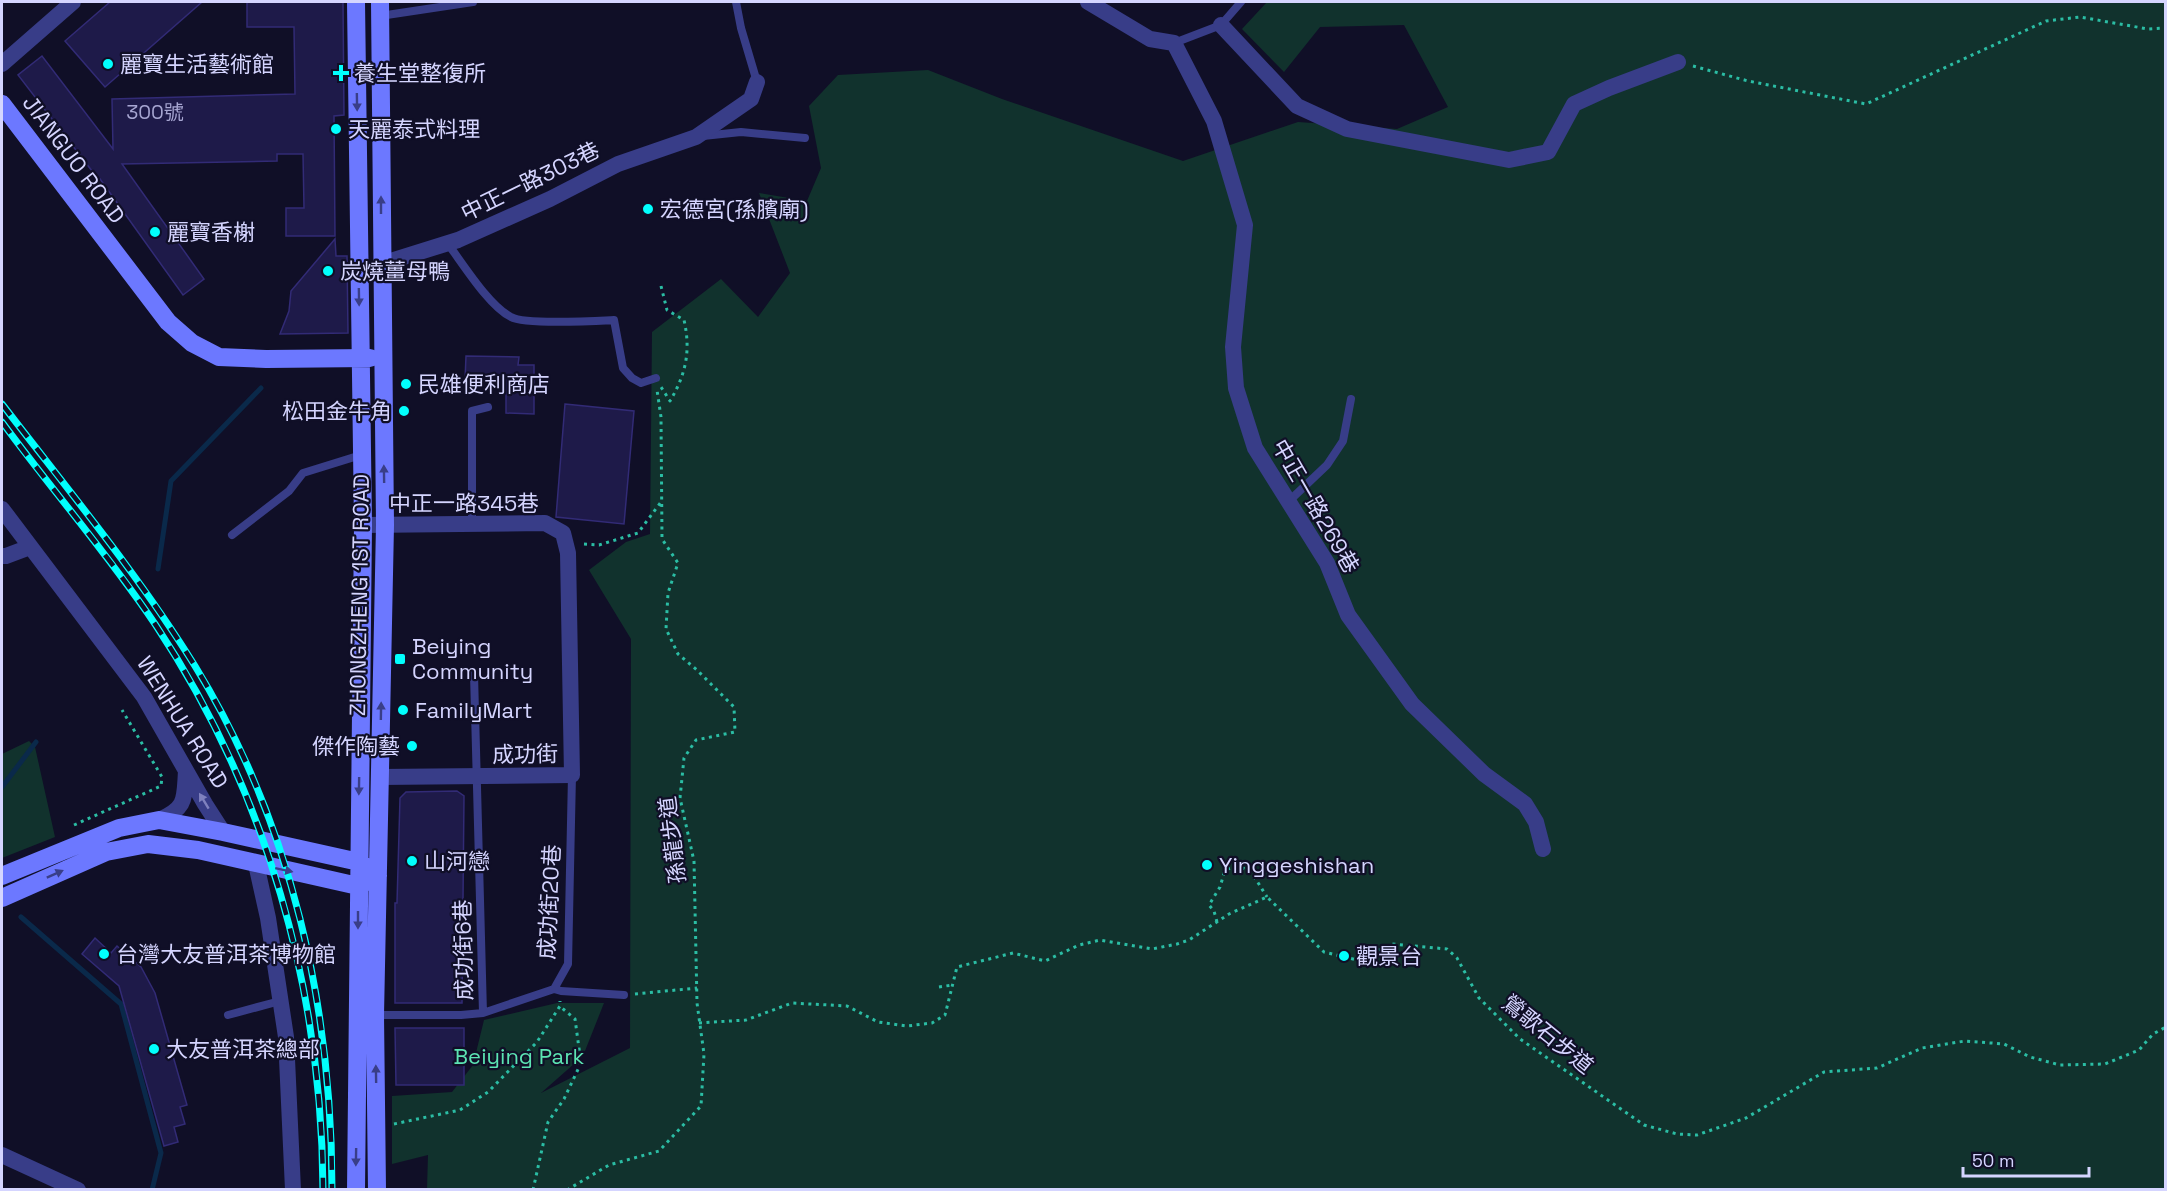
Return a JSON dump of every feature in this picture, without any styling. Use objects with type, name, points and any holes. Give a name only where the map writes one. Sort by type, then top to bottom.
[{"type":"main road","name":"ZHONGZHENG 1ST ROAD","points":[[356,2],[363,525],[356,1190]]},
{"type":"main road","name":"ZHONGZHENG 1ST ROAD","points":[[377,1190],[375,1015],[385,525],[380,9]]},
{"type":"main road","name":"JIANGUO ROAD","points":[[2,104],[168,322],[192,343],[219,357],[266,359],[383,357]]},
{"type":"main road","points":[[2,876],[119,828],[159,820],[358,862],[378,876],[358,886],[198,850],[163,845],[134,845],[106,852],[2,898]]},
{"type":"street","points":[[2,63],[73,2]]},
{"type":"street","points":[[1088,2],[1150,39],[1174,43]]},
{"type":"street","points":[[1221,25],[1298,106],[1347,129],[1509,160],[1548,152],[1574,104],[1678,62]]},
{"type":"street","name":"中正一路269巷","points":[[1174,43],[1214,121],[1245,225],[1233,347],[1236,388],[1255,448],[1327,563],[1348,615],[1412,704],[1484,774],[1525,804],[1536,822],[1543,849]]},
{"type":"street","name":"中正一路303巷","points":[[381,264],[448,244],[550,199],[618,164],[696,136],[751,99],[757,82]]},
{"type":"street","name":"WENHUA ROAD","points":[[2,509],[144,697],[223,832]]},
{"type":"street","name":"中正一路345巷","points":[[363,525],[545,523],[564,537]]},
{"type":"street","name":"成功街","points":[[380,777],[572,775],[568,553],[564,537]]},
{"type":"street","points":[[2,556],[30,547]]},
{"type":"street","points":[[159,820],[175,813],[182,805],[186,770]]},
{"type":"street","points":[[256,864],[268,918],[286,1037],[293,1190]]},
{"type":"street","points":[[2,1155],[78,1190]]},
{"type":"lane","points":[[380,9],[473,2]]},
{"type":"lane","points":[[736,2],[757,82]]},
{"type":"lane","points":[[1174,43],[1221,25],[1241,2]]},
{"type":"lane","name":"中正一路303巷","points":[[696,136],[741,132],[805,138]]},
{"type":"lane","points":[[448,244],[496,306],[513,318],[531,321],[614,321],[623,368],[632,378],[641,383],[656,378]]},
{"type":"lane","points":[[1288,502],[1327,465],[1343,441],[1351,399]]},
{"type":"lane","points":[[472,524],[472,411],[488,407]]},
{"type":"lane","points":[[232,535],[289,491],[303,473],[362,455]]},
{"type":"lane","name":"成功街6巷","points":[[474,674],[483,1013]]},
{"type":"lane","name":"成功街20巷","points":[[375,1015],[483,1013],[558,990],[568,964],[572,775]]},
{"type":"lane","points":[[558,990],[624,995]]},
{"type":"lane","points":[[228,1015],[280,1001]]},
{"type":"path","points":[[1678,62],[1749,81],[1866,104],[2046,21],[2080,17],[2148,29],[2166,28]]},
{"type":"path","points":[[656,378],[670,401],[685,369],[688,336],[684,320],[667,310],[661,286]]},
{"type":"path","name":"孫龍步道","points":[[567,1190],[609,1165],[659,1151],[701,1106],[704,1054],[697,988],[694,861],[680,798],[684,758],[696,740],[735,732],[734,707],[678,654],[666,629],[668,594],[678,563],[662,538],[660,417],[656,378]]},
{"type":"path","points":[[564,537],[599,546],[638,533],[663,501]]},
{"type":"path","points":[[74,825],[161,786],[162,777],[122,710]]},
{"type":"path","points":[[136,797],[140,806]]},
{"type":"path","points":[[699,1023],[746,1020],[792,1003],[848,1006],[878,1022],[907,1026],[932,1023],[945,1015],[957,967],[1013,953],[1045,961],[1079,945],[1100,940],[1152,950],[1189,940],[1217,922],[1228,914],[1267,897],[1248,870],[1236,865],[1225,870],[1220,887],[1209,905],[1214,911],[1217,922]]},
{"type":"path","name":"鶯歌石步道","points":[[1267,897],[1324,952],[1357,960],[1392,944],[1447,949],[1457,958],[1479,998],[1520,1039],[1644,1125],[1677,1134],[1697,1135],[1746,1118],[1824,1072],[1877,1068],[1923,1048],[1965,1041],[2004,1044],[2030,1057],[2060,1065],[2105,1064],[2139,1050],[2153,1034],[2166,1027]]},
{"type":"path","points":[[939,987],[952,985]]},
{"type":"path","points":[[624,995],[697,988]]},
{"type":"path","points":[[377,1133],[399,1121],[426,1118],[460,1110],[488,1092],[537,1042],[560,1006],[558,990]]},
{"type":"path","points":[[533,1190],[548,1122],[564,1099],[581,1063],[575,1019],[561,1008]]},
{"type":"green space","name":"Beiying Park","points":[[1267,2],[2165,2],[2165,1189],[427,1189],[428,1155],[392,1164],[392,1096],[452,1092],[473,1065],[484,1020],[557,1003],[604,1003],[583,1056],[541,1093],[630,1048],[631,639],[589,570],[626,542],[650,534],[652,332],[721,279],[758,317],[790,273],[759,193],[807,201],[821,168],[809,106],[838,75],[928,70],[1002,99],[1183,161],[1298,122],[1397,129],[1448,107],[1404,25],[1320,27],[1284,72],[1242,29]]},
{"type":"green space","points":[[29,741],[35,747],[55,837],[2,858],[2,754]]},
{"type":"building","name":"麗寶生活藝術館","points":[[110,2],[202,2],[105,87],[65,41]]},
{"type":"building","points":[[247,2],[343,2],[344,115],[334,116],[335,236],[286,236],[286,208],[304,208],[303,154],[277,154],[277,161],[122,164],[204,279],[183,295],[100,179],[18,75],[42,56],[113,149],[112,99],[295,94],[294,27],[247,27]]},
{"type":"building","points":[[335,239],[336,256],[347,256],[348,333],[280,334],[289,311],[291,291]]},
{"type":"building","points":[[466,356],[519,357],[518,365],[534,365],[534,414],[506,413],[506,381],[465,380]]},
{"type":"building","points":[[565,404],[634,411],[624,524],[556,517]]},
{"type":"building","points":[[457,791],[464,796],[462,1003],[395,1003],[395,903],[397,903],[400,798],[406,792]]},
{"type":"building","name":"大友普洱茶總部","points":[[95,938],[111,953],[117,946],[141,967],[155,993],[187,1105],[180,1107],[185,1124],[174,1127],[178,1142],[164,1146],[119,986],[82,954]]},
{"type":"building","points":[[395,1028],[464,1028],[464,1085],[396,1085]]},
{"type":"waterway","points":[[158,569],[171,481],[261,388]]},
{"type":"waterway","points":[[2,787],[36,742]]},
{"type":"waterway","points":[[21,917],[121,1004],[161,1153],[152,1190]]},
{"type":"railway","points":[[2,404],[102,533],[173,632],[229,726],[257,789],[281,853],[300,918],[314,985],[324,1053],[330,1121],[332,1190]]},
{"type":"railway","points":[[2,422],[118,572],[155,624],[194,688],[228,755],[257,824],[281,895],[299,967],[312,1040],[320,1115],[323,1190]]},
{"type":"place","name":"麗寶生活藝術館","points":[[108,64]]},
{"type":"place","name":"養生堂整復所","points":[[341,73]]},
{"type":"place","name":"天麗泰式料理","points":[[336,129]]},
{"type":"place","name":"宏德宮(孫臏廟)","points":[[648,209]]},
{"type":"place","name":"麗寶香榭","points":[[155,232]]},
{"type":"place","name":"炭燒薑母鴨","points":[[328,271]]},
{"type":"place","name":"民雄便利商店","points":[[406,384]]},
{"type":"place","name":"松田金牛角","points":[[404,411]]},
{"type":"place","name":"Beiying Community","points":[[400,659]]},
{"type":"place","name":"FamilyMart","points":[[403,710]]},
{"type":"place","name":"傑作陶藝","points":[[412,746]]},
{"type":"place","name":"山河戀","points":[[412,861]]},
{"type":"place","name":"Yinggeshishan","points":[[1207,865]]},
{"type":"place","name":"台灣大友普洱茶博物館","points":[[104,954]]},
{"type":"place","name":"觀景台","points":[[1344,956]]},
{"type":"place","name":"大友普洱茶總部","points":[[154,1049]]}]
